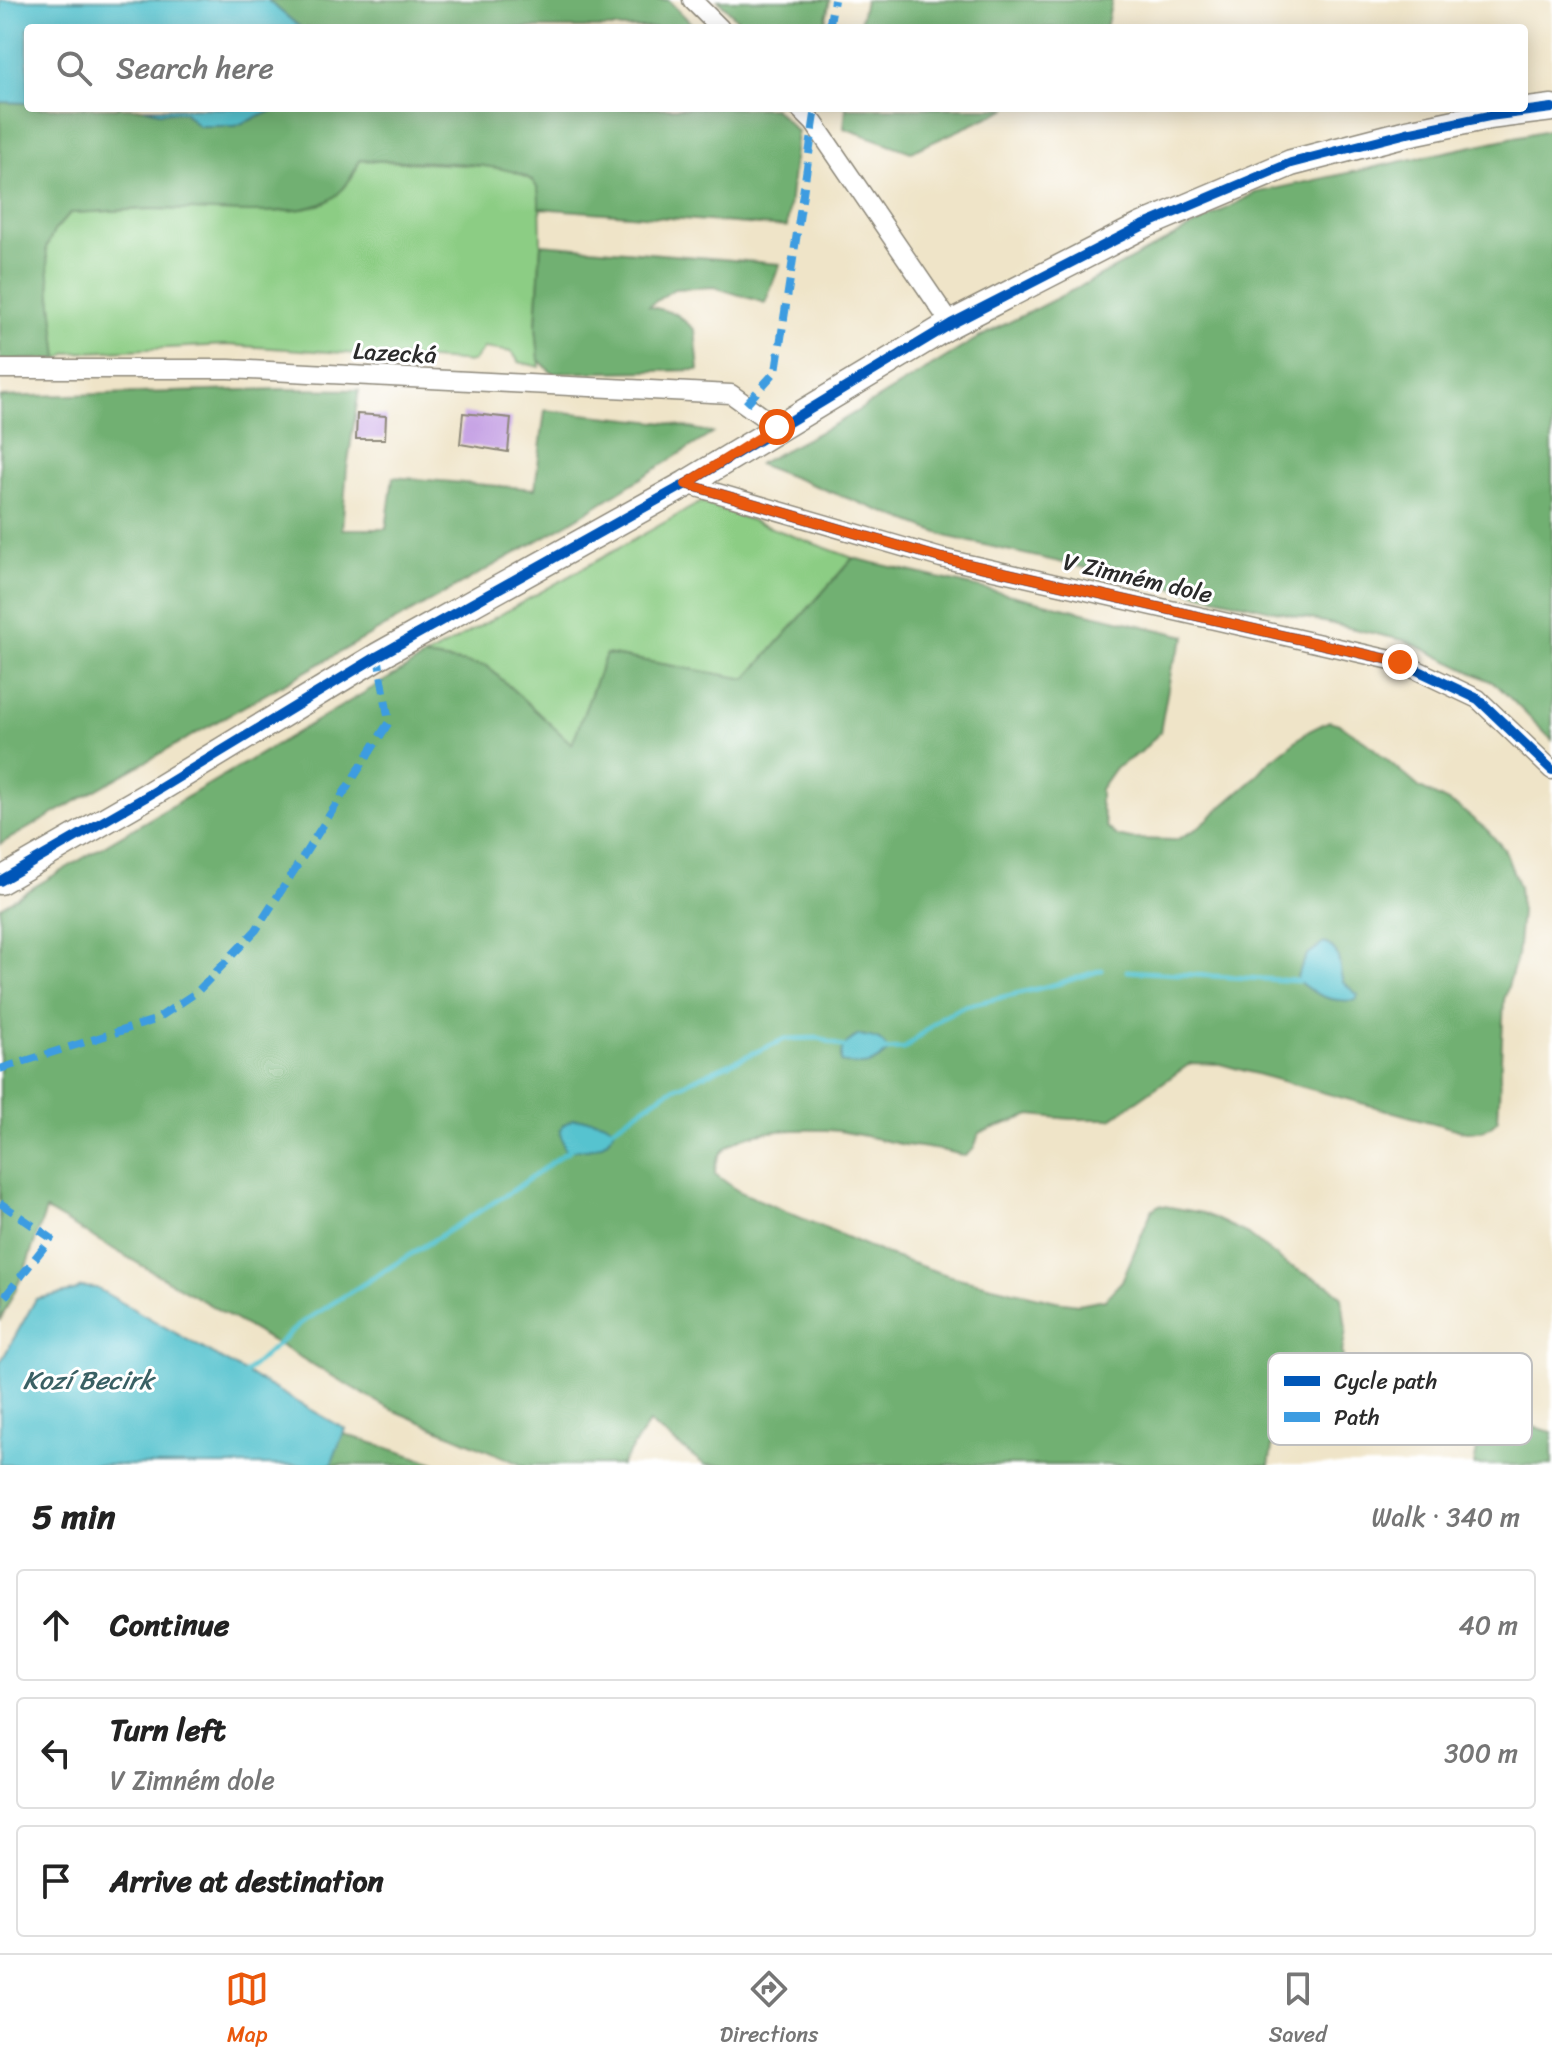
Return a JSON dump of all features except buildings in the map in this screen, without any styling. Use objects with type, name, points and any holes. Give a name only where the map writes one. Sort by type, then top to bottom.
[{"type":"street","points":[[692,0],[716,24]]},
{"type":"street","points":[[1528,111],[1552,108]]},
{"type":"street","points":[[803,112],[814,123],[951,324]]},
{"type":"street","points":[[0,881],[378,656],[686,484],[951,324],[1142,226],[1291,163],[1407,133],[1520,112]]},
{"type":"street","name":"Lazecká","points":[[0,369],[229,369],[731,394],[777,427]]},
{"type":"street","name":"V Zimném dole","points":[[686,484],[941,558],[1400,662],[1478,699],[1552,770]]},
{"type":"green space","points":[[267,0],[668,0],[692,24],[296,24]]},
{"type":"green space","points":[[718,0],[830,0],[825,24],[742,24]]},
{"type":"green space","points":[[865,0],[1112,0],[1107,24],[860,24]]},
{"type":"green space","points":[[0,102],[24,103],[24,112],[184,112],[199,126],[235,126],[270,112],[778,112],[797,132],[787,227],[539,208],[536,186],[518,173],[475,165],[360,160],[338,194],[326,202],[290,211],[150,209],[70,213],[54,231],[46,248],[58,359],[0,360]]},
{"type":"green space","points":[[846,112],[999,112],[911,152],[844,128]]},
{"type":"green space","points":[[1552,129],[1552,740],[1496,684],[1407,641],[949,537],[758,464],[841,421],[978,338],[1255,193]]},
{"type":"green space","points":[[360,160],[507,167],[533,181],[540,192],[541,244],[536,326],[540,367],[519,362],[512,352],[484,348],[473,362],[227,345],[68,353],[58,359],[44,233],[54,231],[70,213],[307,208],[352,178]]},
{"type":"green space","points":[[541,244],[780,264],[765,303],[714,287],[674,289],[649,306],[676,314],[695,330],[699,370],[552,373],[539,360],[536,326]]},
{"type":"green space","points":[[282,389],[359,390],[347,468],[342,529],[386,529],[393,477],[535,489],[545,410],[667,423],[713,433],[569,523],[0,844],[0,397]]},
{"type":"green space","points":[[701,502],[853,558],[746,679],[606,654],[572,745],[487,666],[425,657]]},
{"type":"green space","points":[[853,558],[1186,636],[1172,666],[1160,732],[1141,752],[1114,769],[1100,789],[1100,803],[1107,828],[1117,836],[1176,840],[1195,830],[1252,781],[1268,763],[1307,732],[1329,721],[1365,741],[1420,788],[1458,807],[1487,830],[1504,849],[1519,887],[1521,912],[1517,956],[1504,1000],[1498,1119],[1484,1130],[1466,1132],[1220,1064],[1191,1063],[1111,1119],[1031,1115],[979,1133],[974,1149],[965,1156],[846,1132],[794,1130],[741,1139],[727,1147],[718,1159],[715,1174],[738,1191],[888,1255],[950,1276],[1056,1301],[1078,1304],[1105,1299],[1122,1281],[1152,1210],[1159,1205],[1203,1213],[1246,1233],[1286,1264],[1330,1286],[1342,1297],[1346,1330],[1342,1353],[1268,1353],[1268,1445],[1272,1445],[1269,1465],[705,1465],[649,1423],[621,1465],[522,1465],[386,1407],[46,1210],[24,1272],[0,1321],[0,907],[425,657],[487,666],[572,744],[606,654],[746,679]]},
{"type":"green space","points":[[1532,1427],[1552,1432],[1552,1465],[1474,1465],[1478,1445],[1532,1445]]},
{"type":"green space","points":[[338,1432],[441,1465],[324,1465]]},
{"type":"water","points":[[0,0],[267,0],[296,24],[24,24],[24,103],[0,102]]},
{"type":"water","points":[[184,112],[270,112],[235,126],[198,126]]},
{"type":"water","points":[[1324,943],[1337,954],[1343,982],[1358,995],[1356,1000],[1325,997],[1298,981],[1297,976],[1307,955]]},
{"type":"water","points":[[859,1035],[880,1041],[888,1051],[867,1064],[841,1062],[845,1046]]},
{"type":"water","points":[[573,1119],[600,1121],[615,1129],[600,1145],[565,1151],[560,1132],[563,1125]]},
{"type":"water","name":"Kozí Becirk","points":[[81,1287],[96,1288],[345,1429],[331,1465],[0,1465],[0,1363],[36,1299]]},
{"type":"waterway","points":[[883,1050],[904,1049],[942,1017],[965,1006],[1102,970]]},
{"type":"waterway","points":[[1127,971],[1298,981]]},
{"type":"waterway","points":[[609,1131],[668,1091],[785,1039],[819,1038],[846,1048]]},
{"type":"waterway","points":[[242,1376],[301,1323],[515,1189],[572,1148]]},
{"type":"marked path","points":[[830,24],[834,0]]},
{"type":"marked path","points":[[746,404],[776,371],[815,112]]},
{"type":"marked path","points":[[0,1069],[155,1020],[197,992],[256,930],[389,722],[378,656]]},
{"type":"marked path","points":[[0,1203],[51,1238],[0,1303]]},
{"type":"cycle path","points":[[1528,111],[1552,108]]},
{"type":"cycle path","points":[[0,881],[378,656],[686,484],[951,324],[1142,226],[1291,163],[1407,133],[1520,112]]},
{"type":"cycle path","points":[[686,484],[941,558],[1400,662],[1478,699],[1552,770]]},
{"type":"route","points":[[777,427],[686,484],[941,558],[1400,662]]}]
